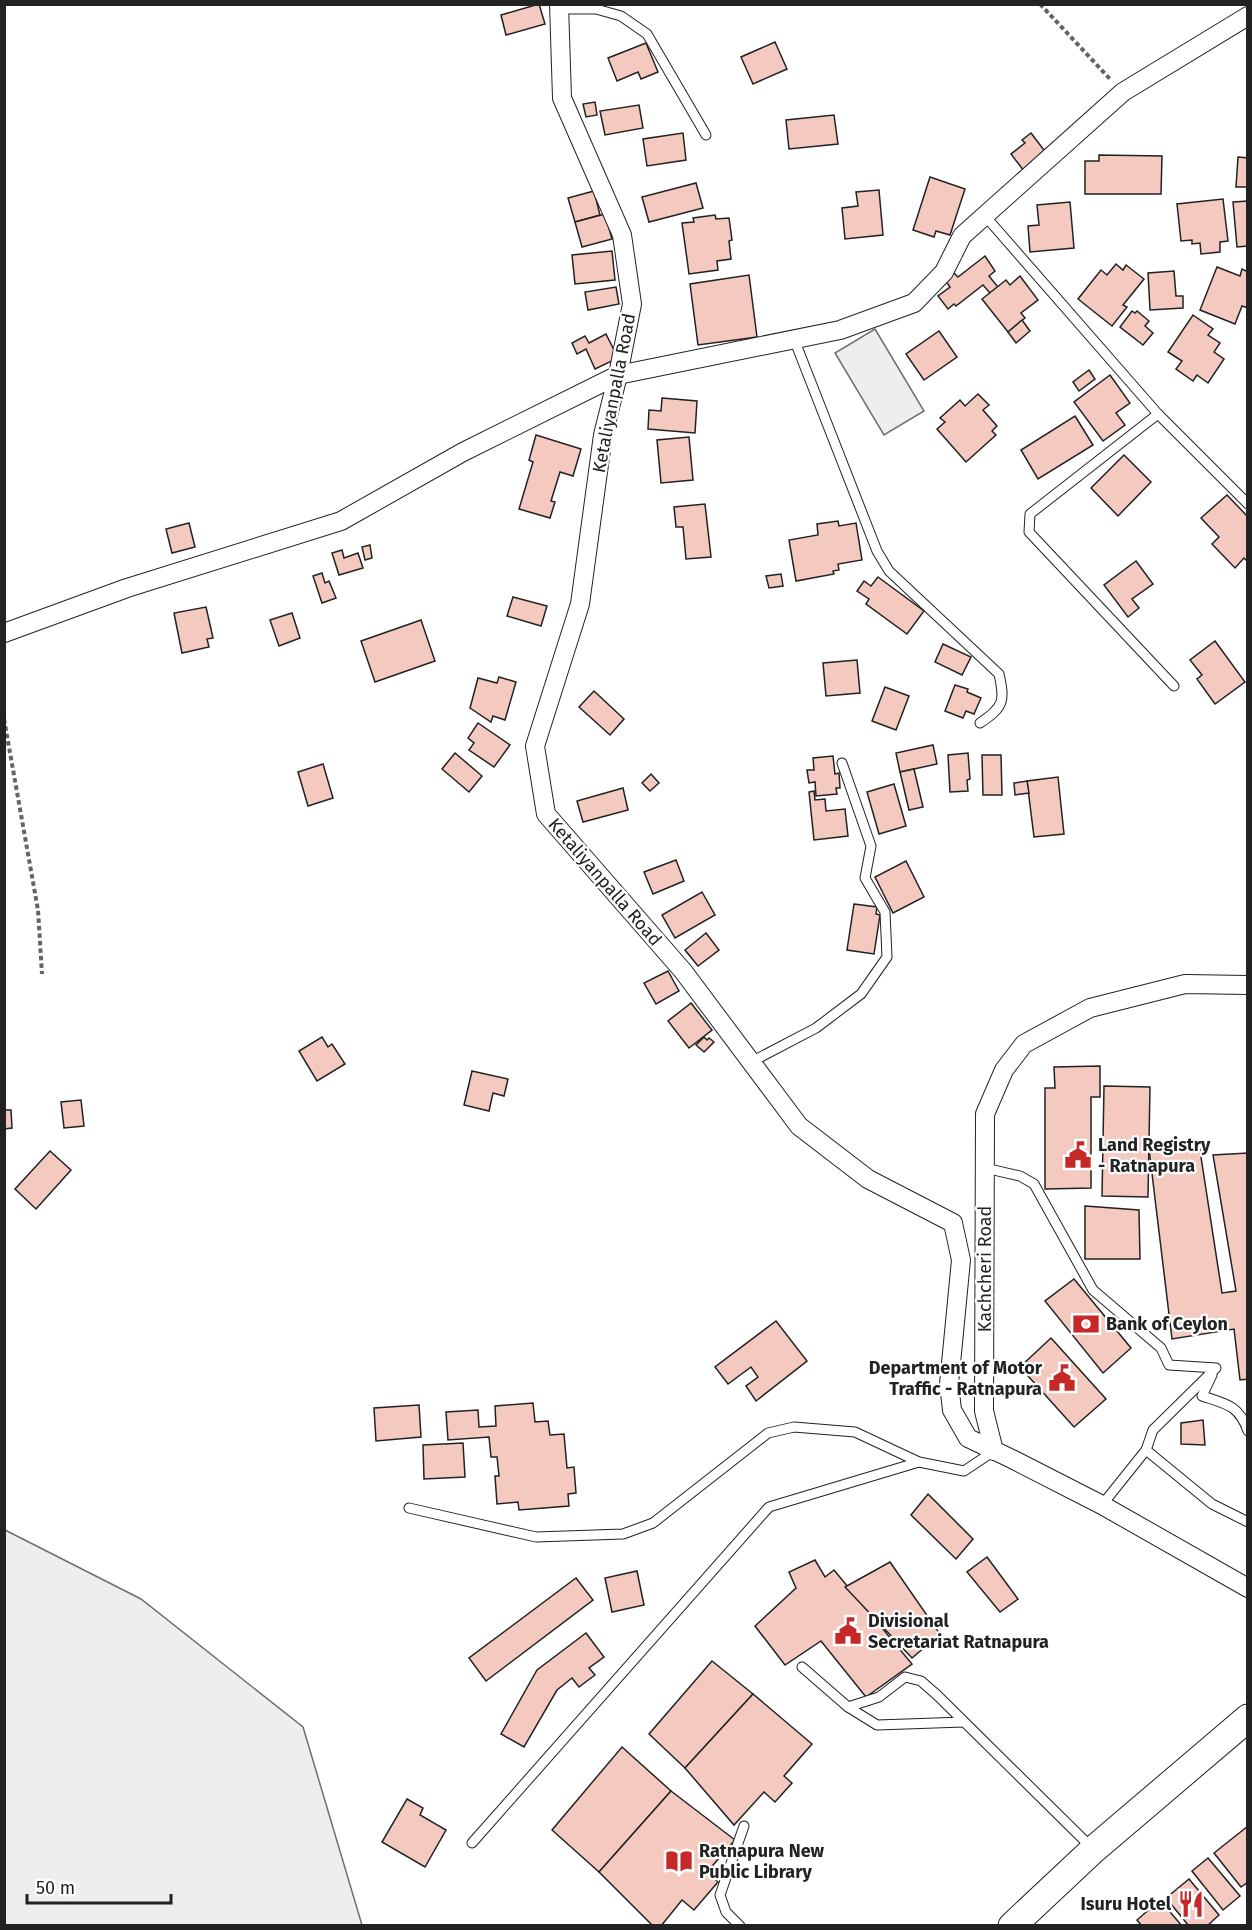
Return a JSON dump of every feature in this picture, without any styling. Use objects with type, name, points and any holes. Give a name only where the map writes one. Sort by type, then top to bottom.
[{"type":"main road","points":[[1012,1926],[1093,1850],[1248,1718]]},
{"type":"street","name":"Ketaliyanpalla Road","points":[[559,7],[562,98],[622,235],[632,304],[603,435],[580,604],[536,746],[546,814],[683,971],[799,1126],[868,1179],[954,1223],[961,1260],[949,1384],[952,1410],[968,1438],[994,1451]]},
{"type":"street","points":[[4,633],[127,588],[341,521],[463,452],[618,375],[840,330],[914,303],[944,272],[963,237],[1123,92],[1248,16]]},
{"type":"street","name":"Kachcheri Road","points":[[994,1451],[984,1411],[985,1114],[1004,1070],[1024,1044],[1090,1008],[1185,984],[1248,985]]},
{"type":"street","points":[[994,1451],[1102,1505],[1248,1588]]},
{"type":"lane","points":[[559,7],[596,9],[621,16],[647,34],[706,135]]},
{"type":"lane","points":[[986,217],[1158,414],[1248,504]]},
{"type":"lane","points":[[794,339],[877,551],[889,571],[999,674],[1004,694],[996,712],[980,723]]},
{"type":"lane","points":[[1158,414],[1030,514],[1029,532],[1174,686]]},
{"type":"lane","points":[[751,1062],[816,1028],[861,994],[887,957],[885,912],[865,878],[871,846],[842,763]]},
{"type":"lane","points":[[985,1168],[1020,1176],[1034,1184],[1092,1290],[1161,1348],[1169,1365],[1216,1368]]},
{"type":"lane","points":[[1216,1368],[1202,1396],[1232,1406],[1246,1424]]},
{"type":"lane","points":[[1102,1505],[1146,1450],[1153,1430],[1216,1368]]},
{"type":"lane","points":[[409,1508],[536,1537],[623,1534],[652,1523],[768,1433],[794,1427],[855,1432],[919,1462],[964,1471],[994,1451]]},
{"type":"lane","points":[[1146,1450],[1212,1504],[1248,1522]]},
{"type":"lane","points":[[472,1843],[769,1507],[919,1462]]},
{"type":"lane","points":[[802,1667],[848,1707],[877,1725],[964,1722]]},
{"type":"lane","points":[[848,1707],[879,1697],[905,1677],[921,1681],[1093,1850]]},
{"type":"lane","points":[[740,1926],[726,1912],[720,1895],[744,1826]]},
{"type":"path","points":[[1040,4],[1123,92]]},
{"type":"path","points":[[4,719],[38,910],[42,974]]},
{"type":"shaded area","points":[[875,329],[924,411],[884,435],[835,353]]},
{"type":"shaded area","points":[[5,1530],[141,1599],[303,1727],[362,1925],[5,1925]]},
{"type":"building","points":[[539,4],[545,24],[506,35],[501,15]]},
{"type":"building","points":[[775,42],[787,69],[753,84],[741,57]]},
{"type":"building","points":[[646,43],[658,72],[641,79],[638,72],[617,81],[608,58]]},
{"type":"building","points":[[595,102],[597,115],[586,117],[583,104]]},
{"type":"building","points":[[639,105],[643,128],[605,135],[600,111]]},
{"type":"building","points":[[834,115],[838,144],[789,149],[786,120]]},
{"type":"building","points":[[683,133],[686,160],[647,166],[643,139]]},
{"type":"building","points":[[1031,133],[1047,154],[1024,171],[1011,154],[1025,143],[1022,140]]},
{"type":"building","points":[[1099,155],[1162,156],[1161,194],[1085,194],[1085,161],[1099,161]]},
{"type":"building","points":[[1238,157],[1248,158],[1248,187],[1236,187]]},
{"type":"building","points":[[930,177],[965,189],[950,235],[936,231],[934,237],[913,230]]},
{"type":"building","points":[[696,183],[703,208],[649,222],[642,197]]},
{"type":"building","points":[[879,190],[883,235],[845,239],[842,208],[858,206],[856,192]]},
{"type":"building","points":[[594,191],[600,215],[575,222],[568,198]]},
{"type":"building","points":[[1223,199],[1228,241],[1220,242],[1220,252],[1201,254],[1200,243],[1192,244],[1192,240],[1181,241],[1177,204]]},
{"type":"building","points":[[1248,201],[1248,246],[1237,247],[1233,202]]},
{"type":"building","points":[[1070,202],[1074,248],[1030,252],[1028,226],[1039,225],[1037,205]]},
{"type":"building","points":[[605,214],[612,239],[582,247],[575,222]]},
{"type":"building","points":[[715,215],[716,219],[729,218],[732,240],[729,241],[731,259],[717,261],[718,270],[689,274],[682,223],[694,222],[693,218]]},
{"type":"building","points":[[612,251],[615,280],[575,284],[572,255]]},
{"type":"building","points":[[985,256],[995,271],[989,276],[998,287],[990,293],[983,285],[956,306],[954,304],[948,309],[938,296],[950,287],[945,280],[954,273],[958,277]]},
{"type":"building","points":[[1116,264],[1123,270],[1126,265],[1144,279],[1123,305],[1127,307],[1112,326],[1078,299],[1101,270],[1107,275]]},
{"type":"building","points":[[1217,267],[1240,276],[1242,269],[1248,272],[1248,308],[1242,306],[1235,324],[1200,310]]},
{"type":"building","points":[[1174,271],[1176,296],[1183,296],[1183,308],[1150,310],[1148,273]]},
{"type":"building","points":[[749,275],[757,337],[698,345],[690,284]]},
{"type":"building","points":[[1020,276],[1038,300],[1021,313],[1025,318],[1008,332],[982,299],[1006,280],[1010,285]]},
{"type":"building","points":[[616,287],[619,304],[588,310],[585,292]]},
{"type":"building","points":[[1132,311],[1135,313],[1137,311],[1149,321],[1145,326],[1153,333],[1143,345],[1120,327]]},
{"type":"building","points":[[1193,315],[1213,329],[1208,335],[1220,343],[1214,352],[1224,359],[1208,383],[1197,375],[1193,381],[1176,369],[1182,361],[1168,352]]},
{"type":"building","points":[[1022,320],[1030,331],[1016,343],[1008,332]]},
{"type":"building","points":[[939,331],[957,357],[924,380],[906,354]]},
{"type":"building","points":[[606,334],[618,358],[595,369],[586,349],[577,354],[572,343],[585,336],[589,343]]},
{"type":"building","points":[[1089,370],[1095,379],[1079,391],[1073,382]]},
{"type":"building","points":[[1110,375],[1130,403],[1116,413],[1125,425],[1103,441],[1074,402]]},
{"type":"building","points":[[978,394],[989,405],[983,410],[997,426],[992,431],[996,435],[966,462],[937,429],[945,422],[940,418],[960,400],[965,406]]},
{"type":"building","points":[[662,398],[697,401],[695,433],[648,429],[649,410],[661,411]]},
{"type":"building","points":[[1075,416],[1093,445],[1038,479],[1021,450]]},
{"type":"building","points":[[536,435],[581,449],[573,476],[560,472],[551,501],[555,502],[550,518],[519,509],[533,462],[529,460]]},
{"type":"building","points":[[689,437],[693,480],[661,483],[657,440]]},
{"type":"building","points":[[1124,455],[1151,482],[1118,516],[1091,488]]},
{"type":"building","points":[[1227,495],[1248,517],[1248,562],[1244,558],[1235,568],[1212,544],[1219,537],[1201,518]]},
{"type":"building","points":[[705,504],[711,557],[686,559],[683,527],[676,527],[674,507]]},
{"type":"building","points":[[838,521],[839,526],[856,523],[862,560],[838,564],[839,570],[833,571],[834,574],[796,581],[789,540],[818,535],[817,524]]},
{"type":"building","points":[[189,523],[195,547],[172,553],[166,529]]},
{"type":"building","points":[[370,545],[372,558],[365,560],[362,547]]},
{"type":"building","points":[[342,550],[344,558],[358,553],[363,568],[339,575],[332,553]]},
{"type":"building","points":[[1136,561],[1153,584],[1132,599],[1139,608],[1128,617],[1104,585]]},
{"type":"building","points":[[322,573],[325,583],[329,581],[336,598],[322,603],[313,576]]},
{"type":"building","points":[[781,574],[783,586],[769,588],[766,576]]},
{"type":"building","points":[[878,577],[924,611],[907,634],[866,604],[869,599],[857,591],[864,581],[871,586]]},
{"type":"building","points":[[513,597],[547,606],[541,626],[507,616]]},
{"type":"building","points":[[206,607],[213,638],[207,639],[209,647],[182,653],[174,613]]},
{"type":"building","points":[[292,613],[300,638],[279,646],[270,620]]},
{"type":"building","points":[[421,620],[435,661],[375,682],[361,641]]},
{"type":"building","points":[[1215,641],[1245,682],[1215,704],[1197,679],[1202,675],[1190,660]]},
{"type":"building","points":[[943,644],[971,657],[962,675],[935,662]]},
{"type":"building","points":[[857,660],[860,693],[826,696],[823,663]]},
{"type":"building","points":[[499,677],[516,682],[505,720],[493,716],[491,722],[470,708],[478,678],[497,683]]},
{"type":"building","points":[[955,685],[968,689],[967,692],[981,698],[974,714],[966,711],[963,718],[945,711]]},
{"type":"building","points":[[885,687],[909,696],[896,730],[872,721]]},
{"type":"building","points":[[594,691],[624,719],[610,735],[579,707]]},
{"type":"building","points":[[478,723],[510,745],[494,767],[469,750],[474,743],[468,738]]},
{"type":"building","points":[[933,745],[937,764],[900,772],[896,753]]},
{"type":"building","points":[[455,753],[482,776],[469,792],[442,769]]},
{"type":"building","points":[[968,753],[970,779],[967,780],[968,791],[950,792],[948,755]]},
{"type":"building","points":[[982,755],[1001,755],[1002,795],[983,795]]},
{"type":"building","points":[[833,756],[835,774],[839,773],[840,788],[836,788],[837,794],[816,796],[815,782],[809,783],[807,770],[814,770],[813,758]]},
{"type":"building","points":[[323,764],[333,798],[308,806],[298,772]]},
{"type":"building","points":[[914,769],[923,807],[909,810],[900,772]]},
{"type":"building","points":[[651,774],[659,783],[650,791],[642,783]]},
{"type":"building","points":[[1058,777],[1064,834],[1034,837],[1027,781]]},
{"type":"building","points":[[1027,781],[1029,793],[1015,795],[1014,783]]},
{"type":"building","points":[[894,784],[906,826],[879,834],[867,792]]},
{"type":"building","points":[[623,788],[628,810],[583,822],[577,801]]},
{"type":"building","points":[[814,791],[815,800],[825,799],[826,811],[845,809],[848,836],[814,840],[809,792]]},
{"type":"building","points":[[676,860],[684,881],[653,894],[644,872]]},
{"type":"building","points":[[906,861],[924,897],[893,913],[875,877]]},
{"type":"building","points":[[702,892],[715,915],[675,938],[662,915]]},
{"type":"building","points":[[854,904],[877,907],[876,914],[880,915],[874,954],[847,950]]},
{"type":"building","points":[[706,933],[719,950],[698,966],[685,950]]},
{"type":"building","points":[[668,971],[679,991],[656,1004],[644,983]]},
{"type":"building","points":[[691,1003],[712,1030],[689,1048],[668,1021]]},
{"type":"building","points":[[322,1037],[328,1047],[332,1044],[345,1064],[317,1081],[299,1051]]},
{"type":"building","points":[[704,1037],[714,1042],[704,1052],[696,1045]]},
{"type":"building","points":[[1100,1066],[1100,1097],[1091,1097],[1091,1188],[1045,1189],[1045,1088],[1055,1088],[1054,1067]]},
{"type":"building","points":[[472,1071],[508,1079],[504,1096],[493,1093],[489,1111],[464,1105]]},
{"type":"building","points":[[1104,1086],[1150,1087],[1148,1197],[1102,1196]]},
{"type":"building","points":[[81,1100],[84,1126],[64,1128],[61,1102]]},
{"type":"building","points":[[4,1110],[11,1110],[12,1128],[4,1129]]},
{"type":"building","points":[[1199,1144],[1222,1293],[1236,1291],[1213,1155],[1248,1153],[1248,1379],[1240,1380],[1234,1329],[1172,1339],[1149,1149]]},
{"type":"building","points":[[50,1151],[71,1170],[36,1209],[15,1189]]},
{"type":"building","points":[[1085,1206],[1139,1210],[1140,1259],[1085,1259]]},
{"type":"building","points":[[1074,1279],[1131,1348],[1103,1373],[1045,1301]]},
{"type":"building","points":[[776,1321],[807,1361],[756,1401],[746,1386],[758,1377],[751,1367],[728,1384],[715,1367]]},
{"type":"building","points":[[1051,1338],[1106,1399],[1074,1427],[1020,1367]]},
{"type":"building","points":[[533,1403],[535,1422],[548,1421],[550,1435],[564,1434],[567,1468],[574,1467],[576,1493],[568,1494],[569,1506],[519,1510],[518,1502],[497,1504],[495,1476],[499,1476],[497,1457],[491,1457],[489,1437],[448,1440],[446,1412],[478,1410],[479,1427],[496,1426],[495,1406]]},
{"type":"building","points":[[419,1405],[421,1437],[376,1441],[374,1408]]},
{"type":"building","points":[[1203,1420],[1205,1445],[1181,1444],[1181,1423]]},
{"type":"building","points":[[463,1443],[465,1477],[424,1479],[423,1445]]},
{"type":"building","points":[[928,1494],[973,1539],[956,1559],[911,1515]]},
{"type":"building","points":[[987,1557],[1018,1599],[1000,1612],[967,1572]]},
{"type":"building","points":[[815,1560],[825,1577],[834,1570],[912,1664],[866,1697],[821,1641],[785,1665],[755,1626],[796,1588],[789,1572]]},
{"type":"building","points":[[890,1562],[940,1634],[912,1658],[845,1587]]},
{"type":"building","points":[[637,1571],[644,1605],[612,1612],[605,1578]]},
{"type":"building","points":[[576,1578],[593,1600],[486,1681],[469,1658]]},
{"type":"building","points":[[586,1633],[604,1657],[589,1668],[595,1675],[579,1687],[572,1678],[557,1690],[524,1747],[501,1734],[537,1670]]},
{"type":"building","points":[[712,1661],[753,1694],[685,1768],[649,1734]]},
{"type":"building","points":[[753,1694],[812,1744],[784,1776],[792,1783],[775,1802],[764,1792],[734,1825],[685,1768]]},
{"type":"building","points":[[622,1747],[671,1791],[599,1872],[552,1830]]},
{"type":"building","points":[[671,1791],[735,1840],[707,1872],[718,1882],[694,1910],[682,1900],[661,1926],[653,1926],[599,1872]]},
{"type":"building","points":[[407,1799],[423,1808],[420,1815],[446,1830],[425,1867],[382,1842]]},
{"type":"building","points":[[1248,1826],[1248,1882],[1241,1887],[1214,1853]]},
{"type":"building","points":[[1208,1858],[1240,1896],[1223,1910],[1192,1871]]},
{"type":"building","points":[[1189,1879],[1219,1915],[1207,1926],[1189,1926],[1166,1898]]},
{"type":"building","points":[[1160,1900],[1182,1926],[1142,1926],[1137,1920]]},
{"type":"place","name":"Land Registry - Ratnapura","points":[[1078,1155]]},
{"type":"place","name":"Bank of Ceylon","points":[[1086,1324]]},
{"type":"place","name":"Department of Motor Traffic - Ratnapura","points":[[1062,1378]]},
{"type":"place","name":"Divisional Secretariat Ratnapura","points":[[848,1631]]},
{"type":"place","name":"Ratnapura New Public Library","points":[[679,1861]]},
{"type":"place","name":"Isuru Hotel","points":[[1191,1904]]}]
